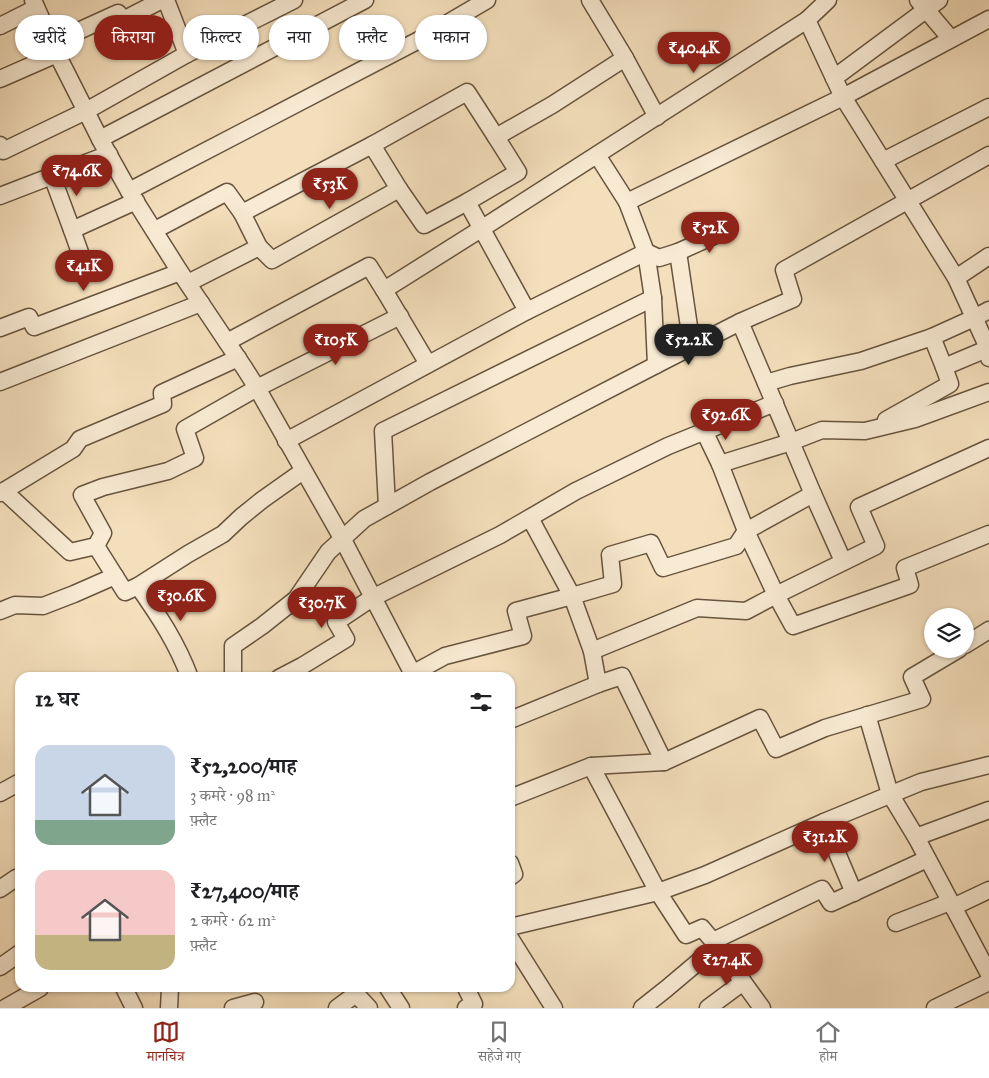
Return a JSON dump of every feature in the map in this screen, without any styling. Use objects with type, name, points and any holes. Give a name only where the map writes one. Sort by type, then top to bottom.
[{"type":"street","points":[[84,32],[118,13],[123,20],[162,0]]},
{"type":"street","points":[[166,0],[183,44]]},
{"type":"street","points":[[259,18],[294,0]]},
{"type":"street","points":[[100,139],[365,0]]},
{"type":"street","points":[[72,230],[419,40],[487,0]]},
{"type":"street","points":[[590,0],[657,116]]},
{"type":"street","points":[[384,290],[807,20],[828,0]]},
{"type":"street","points":[[834,78],[922,5],[939,0]]},
{"type":"street","points":[[0,26],[35,4]]},
{"type":"street","points":[[922,5],[951,39]]},
{"type":"street","points":[[627,202],[843,97],[989,19]]},
{"type":"street","points":[[807,20],[843,97],[956,278],[989,351],[944,367]]},
{"type":"street","points":[[0,144],[3,151],[86,110],[183,56]]},
{"type":"street","points":[[496,137],[552,105],[625,58]]},
{"type":"street","points":[[0,79],[34,60]]},
{"type":"street","points":[[60,60],[100,139],[133,196],[257,388],[342,538],[411,672]]},
{"type":"street","points":[[242,213],[372,145],[467,92],[518,172],[424,225],[372,145]]},
{"type":"street","points":[[883,161],[989,107]]},
{"type":"street","points":[[0,196],[109,154]]},
{"type":"street","points":[[597,155],[627,202],[646,252],[653,298],[656,365]]},
{"type":"street","points":[[233,672],[233,646],[296,599],[328,552],[364,519],[430,482],[656,365],[740,322],[792,299],[784,270],[989,155]]},
{"type":"street","points":[[52,176],[87,272]]},
{"type":"street","points":[[155,230],[227,192],[242,213],[259,247],[272,260],[399,189]]},
{"type":"street","points":[[467,202],[527,311]]},
{"type":"street","points":[[646,252],[659,258],[678,252],[729,229]]},
{"type":"street","points":[[0,328],[29,317],[34,327],[184,277],[259,247]]},
{"type":"street","points":[[286,441],[527,311],[646,252]]},
{"type":"street","points":[[678,252],[692,347]]},
{"type":"street","points":[[956,278],[989,256]]},
{"type":"street","points":[[956,278],[989,264]]},
{"type":"street","points":[[227,342],[369,266],[428,364]]},
{"type":"street","points":[[387,506],[383,431],[653,298]]},
{"type":"street","points":[[0,382],[201,303]]},
{"type":"street","points":[[766,383],[861,361],[932,337],[989,310]]},
{"type":"street","points":[[238,358],[162,393],[163,404],[80,439],[73,450],[2,492],[70,552],[96,546],[103,534],[82,495],[103,487],[168,471],[195,458],[185,429],[257,388],[400,316]]},
{"type":"street","points":[[740,322],[843,561]]},
{"type":"street","points":[[932,337],[959,403]]},
{"type":"street","points":[[865,431],[950,384]]},
{"type":"street","points":[[720,464],[791,442],[822,430],[865,431],[915,419],[989,392]]},
{"type":"street","points":[[290,672],[346,639],[336,622],[372,598],[500,535],[576,491],[668,446],[775,403]]},
{"type":"street","points":[[704,431],[720,464],[746,531],[793,626],[910,585],[905,568],[989,534]]},
{"type":"street","points":[[592,651],[697,608],[746,611],[876,546],[859,507],[989,448]]},
{"type":"street","points":[[96,546],[125,592],[223,534],[262,500],[303,471]]},
{"type":"street","points":[[419,672],[445,656],[523,636],[516,612],[613,584],[610,555],[650,543],[663,568],[736,546],[746,531],[813,494]]},
{"type":"street","points":[[530,518],[572,596],[592,651],[598,684]]},
{"type":"street","points":[[0,611],[15,605],[43,606],[115,576]]},
{"type":"street","points":[[138,586],[160,616],[182,656],[188,672]]},
{"type":"street","points":[[974,639],[989,630]]},
{"type":"street","points":[[515,796],[591,766],[664,762],[760,718],[776,749],[825,728],[922,699],[912,677],[944,658]]},
{"type":"street","points":[[515,718],[622,676],[664,762]]},
{"type":"street","points":[[867,716],[890,794],[916,837],[989,974]]},
{"type":"street","points":[[515,926],[658,892],[705,875],[920,782],[989,765]]},
{"type":"street","points":[[591,766],[658,892],[686,936],[702,928],[762,1008]]},
{"type":"street","points":[[0,793],[15,785]]},
{"type":"street","points":[[916,837],[989,810]]},
{"type":"street","points":[[824,822],[854,893]]},
{"type":"street","points":[[642,1008],[666,989],[715,943],[822,889],[831,903],[928,859]]},
{"type":"street","points":[[0,889],[15,879]]},
{"type":"street","points":[[896,923],[952,905],[989,890]]},
{"type":"street","points":[[515,946],[554,1008]]},
{"type":"street","points":[[0,967],[15,956]]},
{"type":"street","points":[[708,1008],[743,982]]},
{"type":"street","points":[[935,1008],[989,982]]},
{"type":"street","points":[[5,1008],[33,992]]},
{"type":"street","points":[[126,992],[134,1008]]},
{"type":"street","points":[[169,1008],[170,992]]},
{"type":"street","points":[[390,992],[397,1006]]},
{"type":"street","points":[[466,1008],[474,1004],[468,992]]},
{"type":"street","points":[[337,1008],[356,994],[369,1008]]},
{"type":"street","points":[[233,1008],[255,1002]]}]
